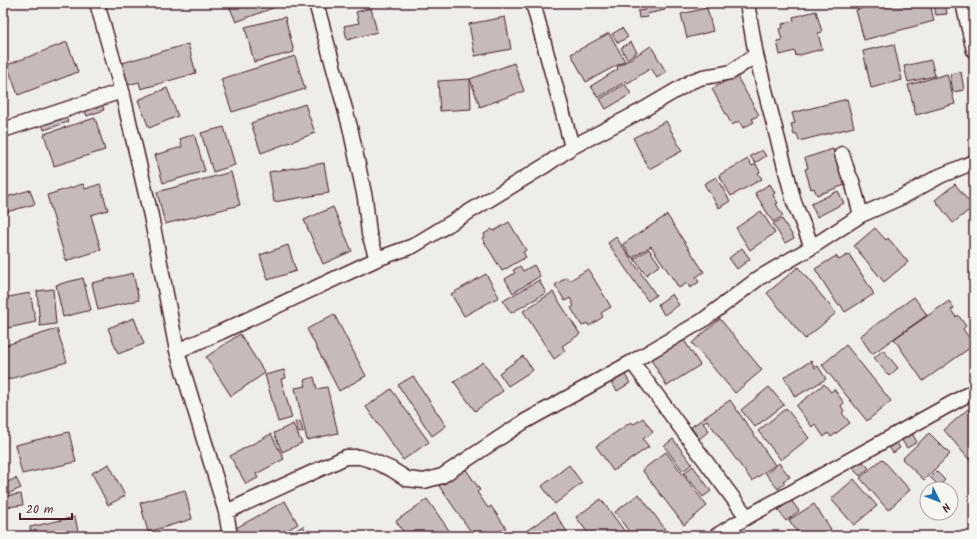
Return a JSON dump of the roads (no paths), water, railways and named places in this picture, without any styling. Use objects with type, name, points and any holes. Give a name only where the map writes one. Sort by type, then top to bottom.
[{"type":"street","points":[[98,3],[122,91],[150,216],[177,351],[226,512],[230,536]]},
{"type":"street","points":[[316,3],[350,127],[365,198],[369,234],[376,259]]},
{"type":"street","points":[[533,3],[572,147]]},
{"type":"street","points":[[747,3],[756,55],[794,202],[812,247]]},
{"type":"street","points":[[963,3],[974,52]]},
{"type":"street","points":[[177,351],[221,332],[376,259],[413,246],[546,165],[572,147],[641,111],[692,81],[731,72],[756,55]]},
{"type":"street","points":[[3,130],[122,91]]},
{"type":"street","points":[[842,154],[856,194],[861,215]]},
{"type":"street","points":[[226,512],[346,458],[360,457],[373,461],[391,469],[407,479],[424,481],[442,476],[522,423],[702,321],[759,278],[812,247],[861,215],[902,197],[940,176],[974,162]]},
{"type":"street","points":[[632,362],[747,517]]},
{"type":"street","points":[[716,536],[747,517],[974,391]]}]
